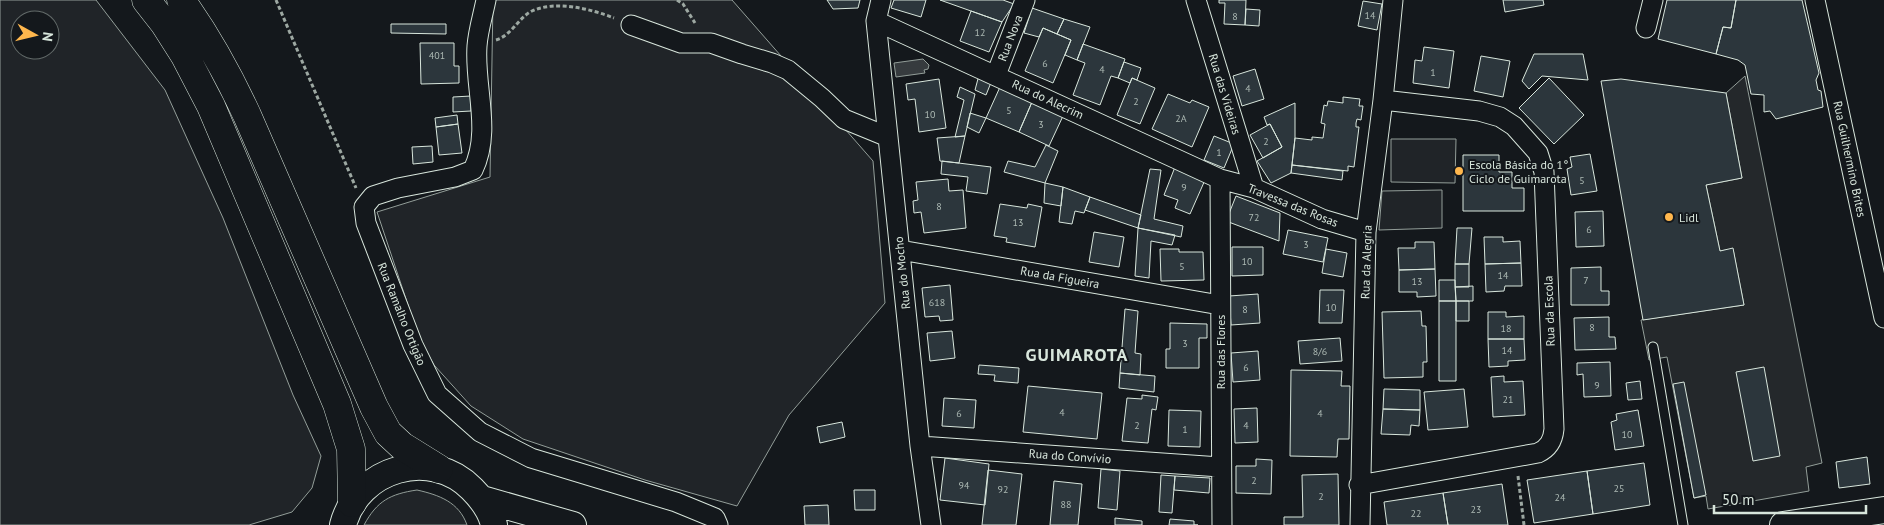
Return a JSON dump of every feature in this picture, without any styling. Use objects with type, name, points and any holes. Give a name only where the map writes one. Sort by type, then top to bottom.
[{"type":"highway","points":[[146,0],[164,23],[185,56],[211,106],[337,404],[351,449],[344,517]]},
{"type":"highway","points":[[181,0],[206,35],[228,73],[374,407],[388,433],[402,446],[439,469]]},
{"type":"main road","points":[[344,517],[365,487],[381,476],[399,468],[419,466],[439,469],[463,480],[482,499],[494,525]]},
{"type":"main road","points":[[482,499],[573,525]]},
{"type":"main road","points":[[1783,525],[1830,521],[1884,510]]},
{"type":"street","points":[[364,207],[373,196],[398,188],[455,177],[473,170],[481,150],[482,127],[477,46],[486,0]]},
{"type":"street","points":[[876,21],[881,0]]},
{"type":"street","name":"Rua Nova","points":[[996,75],[1025,0]]},
{"type":"street","name":"Rua das Videiras","points":[[1196,0],[1254,188]]},
{"type":"street","name":"Rua da Alegria","points":[[1360,525],[1366,232],[1383,100],[1393,0]]},
{"type":"street","points":[[1646,28],[1653,0]]},
{"type":"street","name":"Rua Guilhermino Brites","points":[[1815,0],[1884,318]]},
{"type":"street","name":"Rua do Alecrim","points":[[876,21],[1220,178]]},
{"type":"street","name":"Rua do Mocho","points":[[876,21],[920,446],[931,525]]},
{"type":"street","points":[[631,25],[681,43],[711,43],[772,63],[788,70],[844,119],[888,137]]},
{"type":"street","name":"Rua da Escola","points":[[1360,486],[1538,453],[1548,446],[1553,438],[1544,172],[1538,153],[1514,126],[1500,117],[1479,111],[1383,100]]},
{"type":"street","name":"Travessa das Rosas","points":[[1220,178],[1254,188],[1322,219],[1366,232]]},
{"type":"street","name":"Rua das Flores","points":[[1220,178],[1220,467],[1222,525]]},
{"type":"street","name":"Rua Ramalho Ortigão","points":[[364,207],[366,223],[413,345],[437,394],[480,432],[531,458],[676,502],[715,518],[718,525]]},
{"type":"street","name":"Rua da Figueira","points":[[900,250],[1220,304]]},
{"type":"street","name":"Rua do Convívio","points":[[920,446],[1220,467]]},
{"type":"lane","points":[[1653,346],[1683,525]]},
{"type":"path","points":[[276,0],[364,207]]},
{"type":"path","points":[[677,0],[683,4],[694,23],[711,43]]},
{"type":"path","points":[[477,46],[503,38],[532,12],[557,5],[604,14],[631,25]]},
{"type":"path","points":[[1519,483],[1524,525]]},
{"type":"shaded area","points":[[0,0],[96,0],[165,90],[223,218],[293,395],[321,456],[312,488],[292,512],[249,525],[0,525]]},
{"type":"shaded area","points":[[493,0],[732,0],[873,161],[885,303],[789,415],[737,506],[645,480],[523,439],[471,406],[434,365],[419,338],[377,212],[490,177]]},
{"type":"shaded area","points":[[923,59],[929,65],[928,69],[924,70],[925,73],[896,77],[894,63]]},
{"type":"shaded area","points":[[1745,76],[1822,463],[1806,467],[1809,491],[1708,509],[1706,496],[1694,498],[1667,357],[1649,360],[1641,320],[1744,305],[1733,249],[1720,251],[1706,185],[1742,178],[1726,93]]},
{"type":"shaded area","points":[[1391,139],[1456,139],[1455,183],[1391,182]]},
{"type":"shaded area","points":[[1442,190],[1442,228],[1379,230],[1382,191]]},
{"type":"shaded area","points":[[417,490],[433,494],[453,505],[467,525],[364,525],[379,504],[385,500],[399,494]]},
{"type":"building","points":[[827,0],[860,0],[858,8],[833,9]]},
{"type":"building","points":[[894,0],[926,0],[921,17],[891,8]]},
{"type":"building","points":[[940,0],[1003,0],[1014,4],[1002,22]]},
{"type":"building","points":[[1219,0],[1246,0],[1245,25],[1224,24],[1225,3],[1219,3]]},
{"type":"building","points":[[1503,0],[1543,0],[1544,5],[1505,12]]},
{"type":"building","points":[[1667,0],[1736,0],[1731,28],[1723,27],[1716,54],[1658,39]]},
{"type":"building","points":[[1736,0],[1802,0],[1819,73],[1816,80],[1818,90],[1821,91],[1823,107],[1776,119],[1770,111],[1764,112],[1764,95],[1751,94],[1745,65],[1738,60],[1716,54],[1723,27],[1731,28]]},
{"type":"building","points":[[1363,1],[1382,4],[1377,30],[1358,26]]},
{"type":"building","points":[[1032,8],[1064,19],[1057,34],[1043,28],[1039,37],[1024,33]]},
{"type":"building","points":[[1246,9],[1260,10],[1259,26],[1245,25]]},
{"type":"building","points":[[971,11],[1002,22],[989,52],[960,41]]},
{"type":"building","points":[[1064,19],[1090,27],[1077,60],[1065,55],[1071,40],[1057,34]]},
{"type":"building","points":[[391,24],[446,24],[446,34],[391,33]]},
{"type":"building","points":[[1043,28],[1071,40],[1053,83],[1025,71]]},
{"type":"building","points":[[420,43],[454,43],[454,66],[459,66],[459,83],[421,84]]},
{"type":"building","points":[[1083,44],[1125,59],[1118,78],[1111,76],[1100,105],[1073,95],[1085,63],[1077,60]]},
{"type":"building","points":[[1424,47],[1454,51],[1449,88],[1413,83],[1415,60],[1422,61]]},
{"type":"building","points":[[1534,54],[1583,54],[1588,80],[1542,76],[1529,89],[1522,81]]},
{"type":"building","points":[[1481,56],[1510,61],[1503,97],[1474,91]]},
{"type":"building","points":[[1124,62],[1141,68],[1137,80],[1132,78],[1130,83],[1118,78]]},
{"type":"building","points":[[1255,69],[1264,99],[1242,106],[1233,76]]},
{"type":"building","points":[[979,75],[992,80],[986,95],[975,90]]},
{"type":"building","points":[[1132,78],[1155,88],[1140,124],[1117,115]]},
{"type":"building","points":[[1549,78],[1584,115],[1554,144],[1519,108]]},
{"type":"building","points":[[939,79],[946,128],[919,132],[915,99],[908,100],[906,84]]},
{"type":"building","name":"Lidl","points":[[1621,79],[1726,93],[1742,178],[1706,185],[1720,251],[1733,248],[1744,305],[1643,320],[1601,81]]},
{"type":"building","points":[[960,87],[975,94],[965,136],[955,137],[964,100],[957,97]]},
{"type":"building","points":[[1000,87],[1032,102],[1019,132],[986,118]]},
{"type":"building","points":[[1168,94],[1190,103],[1192,100],[1209,107],[1192,147],[1152,129]]},
{"type":"building","points":[[471,96],[471,111],[453,112],[453,97]]},
{"type":"building","points":[[1343,97],[1360,99],[1359,106],[1363,106],[1361,120],[1357,119],[1356,123],[1356,127],[1359,127],[1354,167],[1348,166],[1348,171],[1292,165],[1295,138],[1312,140],[1312,137],[1323,138],[1325,124],[1321,123],[1324,105],[1327,106],[1328,101],[1343,103]]},
{"type":"building","points":[[1032,102],[1063,116],[1049,146],[1019,132]]},
{"type":"building","points":[[1295,103],[1295,138],[1291,173],[1271,183],[1257,161],[1282,147],[1270,124],[1267,125],[1264,117]]},
{"type":"building","points":[[970,113],[986,118],[979,133],[967,127]]},
{"type":"building","points":[[457,115],[458,124],[436,127],[435,118]]},
{"type":"building","points":[[458,124],[462,153],[439,155],[436,127]]},
{"type":"building","points":[[1270,124],[1282,147],[1263,158],[1250,135]]},
{"type":"building","points":[[965,136],[959,163],[940,161],[937,138]]},
{"type":"building","points":[[1214,136],[1234,144],[1224,168],[1204,160]]},
{"type":"building","points":[[1046,145],[1058,151],[1045,183],[1004,172],[1008,161],[1035,167]]},
{"type":"building","points":[[432,146],[433,162],[413,164],[412,147]]},
{"type":"building","points":[[1590,154],[1597,191],[1571,195],[1567,169],[1572,167],[1570,157]]},
{"type":"building","points":[[1463,155],[1499,155],[1499,172],[1512,172],[1512,188],[1524,188],[1524,211],[1463,211]]},
{"type":"building","points":[[942,161],[991,167],[987,194],[966,191],[968,177],[941,174]]},
{"type":"building","points":[[1292,165],[1343,171],[1342,180],[1291,173]]},
{"type":"building","points":[[1175,167],[1205,180],[1190,214],[1175,208],[1178,200],[1164,195]]},
{"type":"building","points":[[1150,169],[1161,170],[1154,219],[1183,226],[1181,237],[1138,228]]},
{"type":"building","points":[[948,179],[949,191],[963,190],[966,228],[924,233],[921,212],[914,213],[913,201],[918,200],[916,182]]},
{"type":"building","points":[[1045,183],[1063,187],[1061,206],[1044,203]]},
{"type":"building","points":[[1063,187],[1090,197],[1084,213],[1075,211],[1072,224],[1059,222]]},
{"type":"building","points":[[1236,196],[1280,213],[1279,241],[1226,221]]},
{"type":"building","points":[[1090,197],[1141,215],[1138,228],[1085,210]]},
{"type":"building","points":[[1000,204],[1027,208],[1028,204],[1042,207],[1035,247],[1006,242],[1007,238],[994,236]]},
{"type":"building","points":[[1603,211],[1604,246],[1576,247],[1575,212]]},
{"type":"building","points":[[1138,228],[1175,235],[1172,245],[1151,241],[1149,278],[1135,276]]},
{"type":"building","points":[[1457,228],[1472,228],[1469,264],[1455,264]]},
{"type":"building","points":[[1288,230],[1328,238],[1323,262],[1283,254]]},
{"type":"building","points":[[1094,232],[1124,237],[1119,267],[1089,262]]},
{"type":"building","points":[[1484,237],[1503,237],[1503,242],[1520,241],[1521,263],[1485,264]]},
{"type":"building","points":[[1415,242],[1434,242],[1435,269],[1399,270],[1398,248],[1415,248]]},
{"type":"building","points":[[1232,247],[1263,247],[1263,275],[1232,276]]},
{"type":"building","points":[[1160,249],[1179,249],[1179,252],[1203,252],[1204,280],[1161,281]]},
{"type":"building","points":[[1326,249],[1347,253],[1343,277],[1322,273]]},
{"type":"building","points":[[1521,263],[1522,286],[1505,286],[1504,291],[1486,292],[1485,264]]},
{"type":"building","points":[[1455,264],[1469,264],[1469,287],[1455,287]]},
{"type":"building","points":[[1601,267],[1601,291],[1609,291],[1609,305],[1571,305],[1571,268]]},
{"type":"building","points":[[1435,269],[1436,296],[1417,297],[1417,292],[1399,292],[1399,270]]},
{"type":"building","points":[[1439,280],[1455,280],[1456,301],[1439,301]]},
{"type":"building","points":[[950,285],[953,320],[940,321],[939,316],[925,317],[922,288]]},
{"type":"building","points":[[1473,286],[1473,301],[1456,301],[1455,287]]},
{"type":"building","points":[[1320,290],[1344,290],[1342,323],[1319,323]]},
{"type":"building","points":[[1258,294],[1260,323],[1231,325],[1229,296]]},
{"type":"building","points":[[1439,301],[1456,301],[1456,381],[1439,381]]},
{"type":"building","points":[[1456,301],[1469,301],[1469,321],[1456,321]]},
{"type":"building","points":[[1125,309],[1138,311],[1135,353],[1141,354],[1140,375],[1120,373]]},
{"type":"building","points":[[1421,311],[1422,326],[1426,326],[1427,362],[1423,362],[1423,377],[1384,378],[1382,312]]},
{"type":"building","points":[[1488,312],[1506,312],[1506,317],[1524,316],[1524,339],[1488,339]]},
{"type":"building","points":[[1609,317],[1609,337],[1615,337],[1616,349],[1575,350],[1574,318]]},
{"type":"building","points":[[1170,323],[1207,324],[1207,338],[1199,338],[1199,368],[1166,368],[1166,349],[1170,349]]},
{"type":"building","points":[[952,331],[955,358],[930,361],[927,333]]},
{"type":"building","points":[[1340,338],[1342,361],[1300,364],[1298,341]]},
{"type":"building","points":[[1488,339],[1524,339],[1525,360],[1508,361],[1508,366],[1489,367]]},
{"type":"building","points":[[1258,351],[1260,380],[1233,382],[1231,353]]},
{"type":"building","points":[[1610,362],[1611,396],[1584,397],[1583,374],[1577,375],[1577,363]]},
{"type":"building","points":[[979,365],[1019,368],[1018,383],[994,381],[995,375],[978,374]]},
{"type":"building","points":[[1764,367],[1780,456],[1753,461],[1736,372]]},
{"type":"building","points":[[1291,370],[1342,371],[1341,386],[1350,386],[1349,439],[1338,439],[1337,457],[1290,456]]},
{"type":"building","points":[[1120,373],[1155,376],[1154,392],[1119,388]]},
{"type":"building","points":[[1504,376],[1504,382],[1523,381],[1525,415],[1493,417],[1491,377]]},
{"type":"building","points":[[1640,381],[1642,399],[1628,400],[1626,383]]},
{"type":"building","points":[[1684,382],[1706,495],[1694,498],[1673,384]]},
{"type":"building","points":[[1028,386],[1102,393],[1097,439],[1023,432]]},
{"type":"building","points":[[1384,389],[1420,390],[1420,410],[1383,409]]},
{"type":"building","points":[[1464,389],[1468,427],[1428,430],[1424,392]]},
{"type":"building","points":[[1142,395],[1158,397],[1156,410],[1152,409],[1148,443],[1122,441],[1127,398],[1142,399]]},
{"type":"building","points":[[944,398],[976,400],[974,428],[942,426]]},
{"type":"building","points":[[1257,408],[1258,442],[1235,443],[1234,409]]},
{"type":"building","points":[[1383,409],[1420,410],[1419,426],[1411,425],[1410,435],[1381,434]]},
{"type":"building","points":[[1169,410],[1201,411],[1200,447],[1168,446]]},
{"type":"building","points":[[1638,410],[1644,446],[1615,450],[1611,422],[1617,420],[1616,414]]},
{"type":"building","points":[[842,422],[845,437],[820,443],[817,427]]},
{"type":"building","points":[[1867,457],[1870,484],[1839,488],[1836,462]]},
{"type":"building","points":[[945,458],[989,464],[985,505],[940,500]]},
{"type":"building","points":[[1256,459],[1272,460],[1271,494],[1236,493],[1236,466],[1256,466]]},
{"type":"building","points":[[1644,463],[1650,505],[1593,514],[1587,471]]},
{"type":"building","points":[[1101,469],[1120,471],[1117,510],[1098,508]]},
{"type":"building","points":[[988,470],[1022,474],[1016,525],[982,525]]},
{"type":"building","points":[[1587,471],[1593,514],[1534,523],[1527,480]]},
{"type":"building","points":[[1338,474],[1339,525],[1284,525],[1284,517],[1303,517],[1302,475]]},
{"type":"building","points":[[1161,475],[1175,476],[1172,513],[1159,512]]},
{"type":"building","points":[[1175,476],[1210,478],[1209,493],[1174,490]]},
{"type":"building","points":[[1054,481],[1082,484],[1078,525],[1050,525]]},
{"type":"building","points":[[1502,484],[1508,525],[1448,525],[1443,493]]},
{"type":"building","points":[[854,490],[875,490],[875,510],[855,510]]},
{"type":"building","points":[[1443,493],[1448,525],[1387,525],[1384,502]]},
{"type":"building","points":[[828,505],[829,525],[805,525],[804,506]]},
{"type":"building","points":[[1115,518],[1142,521],[1142,525],[1115,525]]},
{"type":"building","points":[[1170,519],[1194,521],[1194,525],[1169,525]]},
{"type":"place","name":"Escola Básica do 1° Ciclo de Guimarota","points":[[1459,171]]},
{"type":"place","name":"Lidl","points":[[1669,217]]},
{"type":"district","name":"GUIMAROTA","points":[[1077,354]]}]
